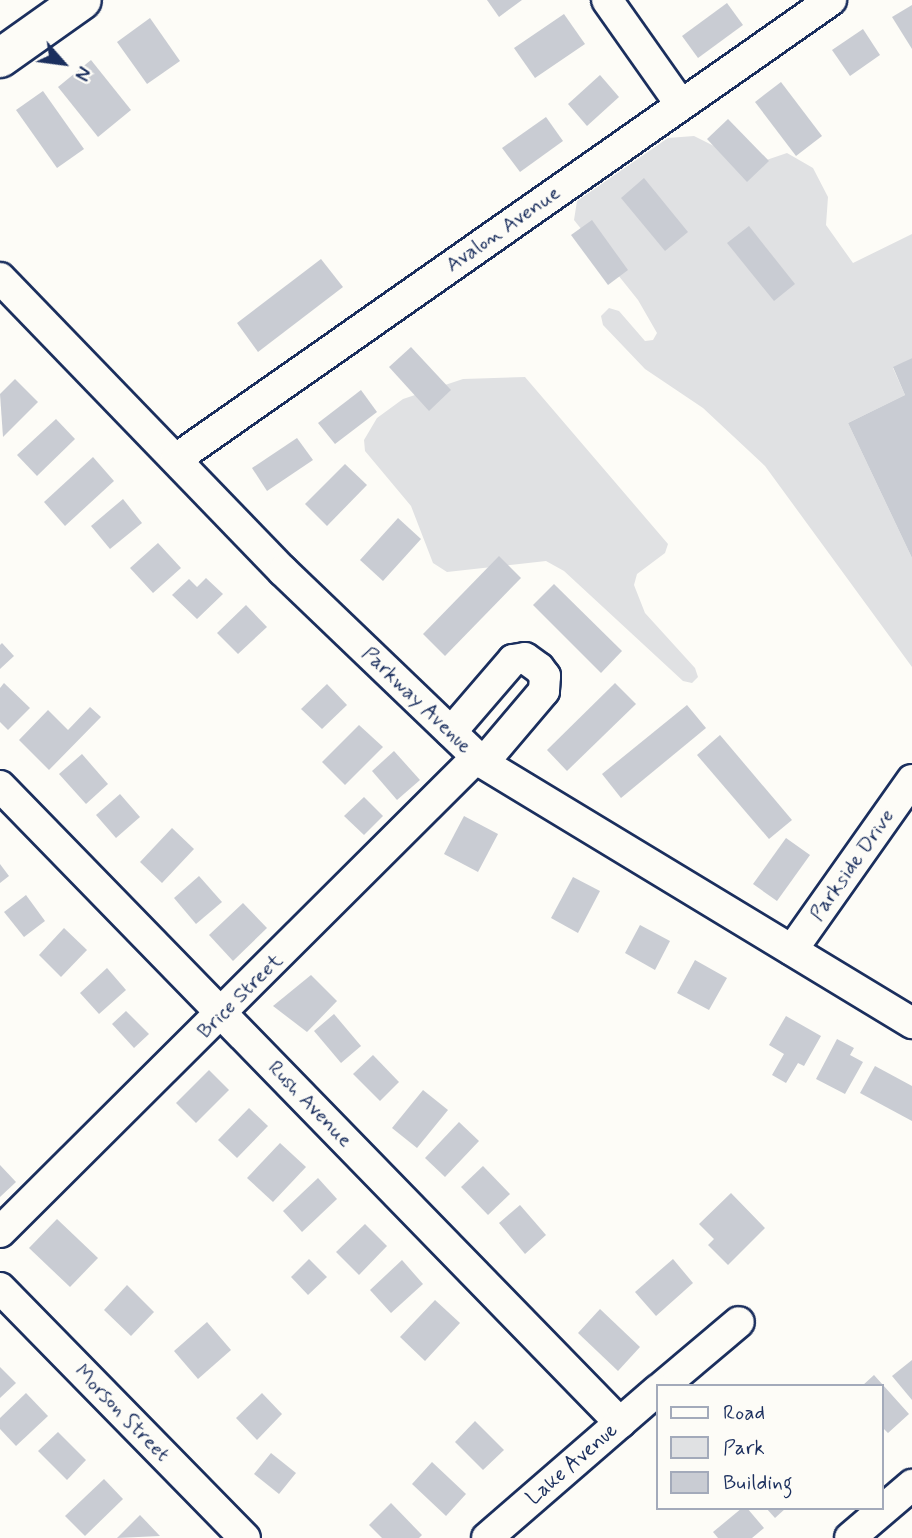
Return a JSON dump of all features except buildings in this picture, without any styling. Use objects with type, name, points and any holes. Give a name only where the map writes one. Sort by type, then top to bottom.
[{"type":"main road","points":[[0,58],[82,0]]},
{"type":"street","points":[[607,0],[679,102]]},
{"type":"street","name":"Avalon Avenue","points":[[176,459],[679,102],[831,0]]},
{"type":"street","name":"Parkway Avenue","points":[[0,278],[283,571],[480,760],[912,1023]]},
{"type":"street","name":"Brice Street","points":[[0,1232],[480,760],[544,691],[547,684],[539,667],[526,659],[513,660],[451,732]]},
{"type":"street","name":"Parkside Drive","points":[[792,950],[912,780]]},
{"type":"street","name":"Rush Avenue","points":[[0,786],[620,1423]]},
{"type":"street","name":"Morson Street","points":[[0,1288],[245,1538]]},
{"type":"street","points":[[665,1384],[739,1322]]},
{"type":"street","name":"Lake Avenue","points":[[487,1538],[656,1392]]},
{"type":"street","points":[[884,1509],[912,1485]]},
{"type":"street","points":[[850,1538],[883,1510]]},
{"type":"green space","points":[[694,136],[752,165],[787,153],[813,168],[828,197],[826,225],[853,263],[912,234],[912,358],[893,368],[905,395],[848,423],[912,558],[912,667],[765,466],[703,408],[645,369],[603,325],[601,316],[609,308],[619,311],[645,341],[653,340],[657,333],[638,300],[574,220],[577,201],[668,138]]},
{"type":"green space","points":[[525,377],[668,544],[665,553],[637,574],[634,585],[645,613],[695,668],[698,677],[692,683],[683,681],[564,571],[546,561],[447,572],[433,563],[411,506],[365,451],[364,440],[377,418],[403,399],[463,379]]}]
